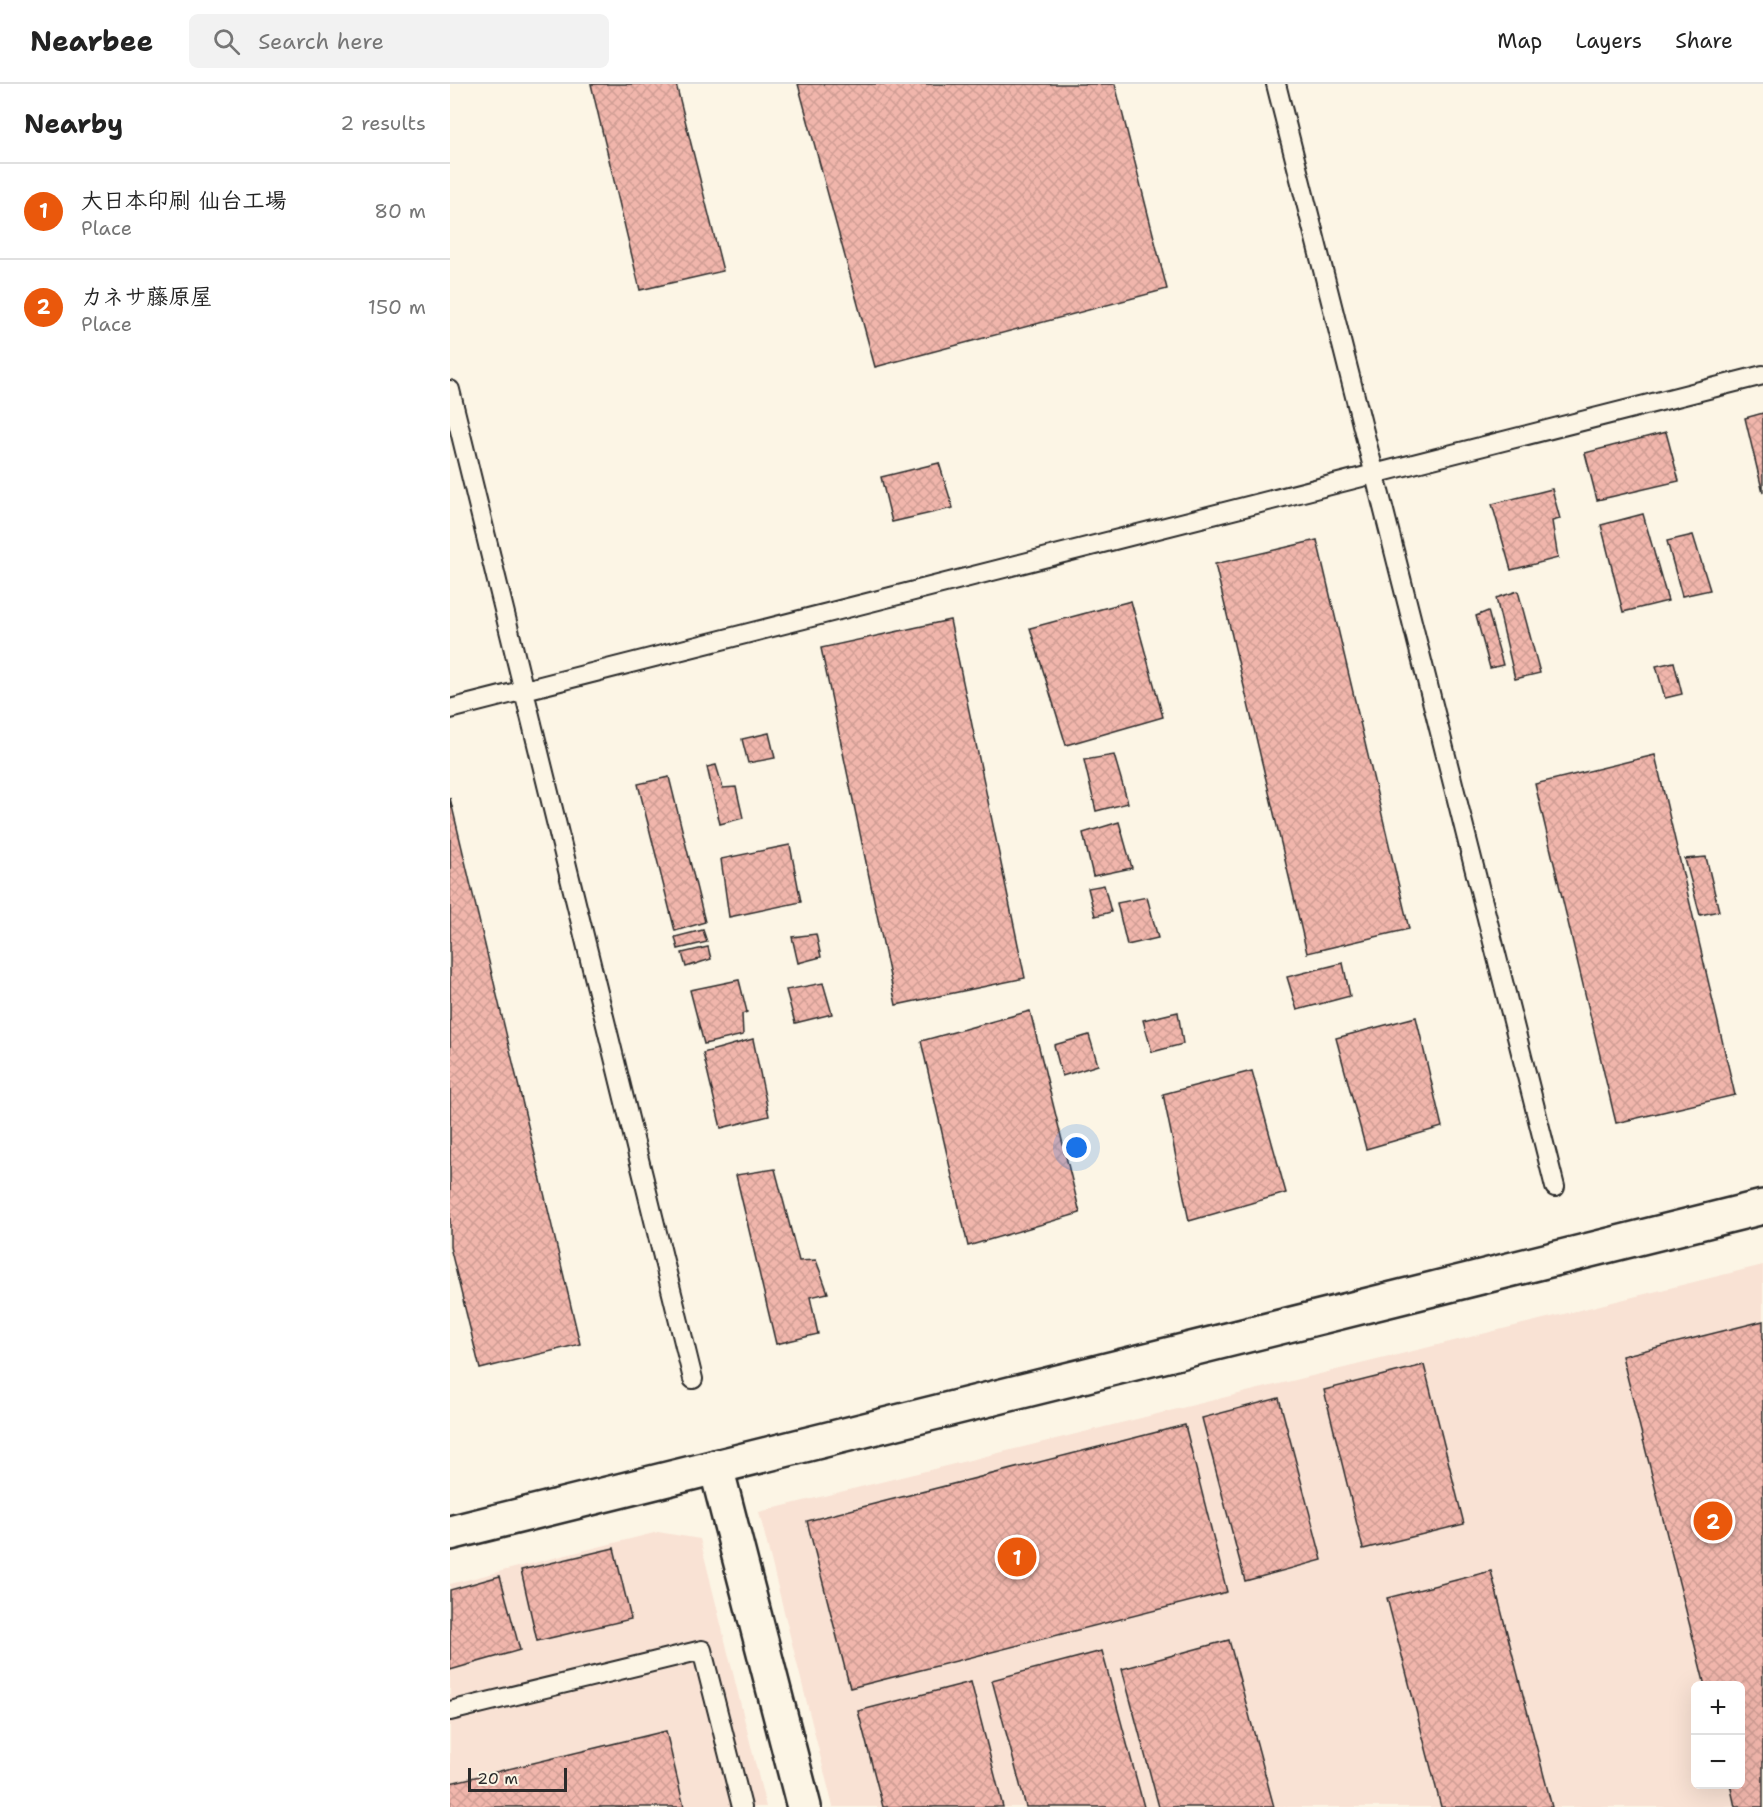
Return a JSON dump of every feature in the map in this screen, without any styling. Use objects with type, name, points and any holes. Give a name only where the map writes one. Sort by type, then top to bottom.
[{"type":"street","points":[[450,1533],[1763,1207]]},
{"type":"street","points":[[716,1467],[804,1807]]},
{"type":"lane","points":[[1276,84],[1555,1186]]},
{"type":"lane","points":[[450,709],[1763,375]]},
{"type":"lane","points":[[450,390],[693,1379]]},
{"type":"lane","points":[[450,1711],[702,1650],[742,1807]]},
{"type":"shaded area","points":[[1763,1265],[1763,1807],[833,1807],[759,1512]]},
{"type":"shaded area","points":[[658,1532],[700,1539],[766,1807],[450,1807],[450,1584]]},
{"type":"building","points":[[591,84],[676,84],[723,271],[640,290]]},
{"type":"building","points":[[798,84],[1115,84],[1167,289],[875,367]]},
{"type":"building","points":[[1763,413],[1763,493],[1745,418]]},
{"type":"building","points":[[1666,432],[1679,481],[1597,500],[1585,453]]},
{"type":"building","points":[[939,463],[953,508],[892,522],[881,477]]},
{"type":"building","points":[[1552,489],[1560,519],[1552,521],[1558,558],[1511,570],[1492,504]]},
{"type":"building","points":[[1643,514],[1668,601],[1623,612],[1601,525]]},
{"type":"building","points":[[1693,535],[1710,590],[1682,596],[1667,541]]},
{"type":"building","points":[[1317,540],[1409,929],[1307,953],[1215,564]]},
{"type":"building","points":[[1518,591],[1540,673],[1515,679],[1496,598]]},
{"type":"building","points":[[1131,601],[1163,717],[1066,745],[1030,628]]},
{"type":"building","points":[[1488,611],[1503,665],[1490,668],[1476,616]]},
{"type":"building","points":[[950,620],[1025,978],[896,1005],[821,648]]},
{"type":"building","points":[[1674,662],[1682,694],[1665,698],[1656,666]]},
{"type":"building","points":[[769,733],[775,758],[748,763],[742,739]]},
{"type":"building","points":[[1114,755],[1128,803],[1096,811],[1084,760]]},
{"type":"building","points":[[1655,755],[1735,1095],[1616,1123],[1535,784]]},
{"type":"building","points":[[716,765],[723,788],[736,787],[743,818],[720,824],[707,767]]},
{"type":"building","points":[[669,777],[705,922],[675,931],[638,784]]},
{"type":"building","points":[[450,798],[580,1344],[480,1369],[450,1247]]},
{"type":"building","points":[[1119,822],[1132,868],[1093,876],[1083,833]]},
{"type":"building","points":[[790,845],[801,902],[729,917],[721,859]]},
{"type":"building","points":[[1706,857],[1719,911],[1700,915],[1685,859]]},
{"type":"building","points":[[1104,885],[1111,912],[1095,916],[1088,888]]},
{"type":"building","points":[[1147,897],[1158,938],[1127,945],[1117,903]]},
{"type":"building","points":[[703,930],[707,942],[678,949],[675,937]]},
{"type":"building","points":[[816,934],[821,957],[798,963],[792,937]]},
{"type":"building","points":[[708,947],[711,959],[686,967],[682,953]]},
{"type":"building","points":[[1343,963],[1350,996],[1297,1010],[1287,977]]},
{"type":"building","points":[[739,980],[747,1012],[742,1014],[743,1035],[704,1044],[690,990]]},
{"type":"building","points":[[823,983],[832,1014],[795,1023],[786,990]]},
{"type":"building","points":[[1030,1011],[1080,1213],[968,1246],[921,1041]]},
{"type":"building","points":[[1178,1012],[1183,1044],[1152,1052],[1143,1020]]},
{"type":"building","points":[[1416,1017],[1442,1127],[1366,1149],[1336,1038]]},
{"type":"building","points":[[1089,1035],[1098,1065],[1062,1076],[1054,1045]]},
{"type":"building","points":[[753,1039],[769,1116],[721,1128],[703,1053]]},
{"type":"building","points":[[1252,1071],[1286,1193],[1189,1221],[1163,1094]]},
{"type":"building","points":[[775,1169],[799,1261],[816,1260],[828,1293],[810,1297],[818,1334],[776,1344],[736,1175]]},
{"type":"building","points":[[1763,1321],[1763,1807],[1735,1807],[1731,1789],[1745,1789],[1745,1681],[1704,1681],[1622,1356]]},
{"type":"building","points":[[1424,1365],[1464,1524],[1363,1549],[1324,1390]]},
{"type":"building","points":[[1279,1398],[1322,1560],[1245,1581],[1202,1418]]},
{"type":"building","points":[[1185,1425],[1227,1592],[850,1688],[807,1521]]},
{"type":"building","points":[[614,1548],[631,1619],[537,1641],[521,1570]]},
{"type":"building","points":[[1491,1571],[1552,1807],[1441,1807],[1387,1598]]},
{"type":"building","points":[[500,1576],[520,1650],[450,1670],[450,1590]]},
{"type":"building","points":[[1229,1640],[1274,1807],[1159,1807],[1122,1669]]},
{"type":"building","points":[[1102,1651],[1144,1807],[1026,1807],[992,1680]]},
{"type":"building","points":[[971,1682],[1003,1807],[883,1807],[858,1711]]},
{"type":"building","points":[[666,1731],[684,1807],[450,1807],[450,1783]]},
{"type":"place","name":"カネサ藤原屋","points":[[1713,1521]]},
{"type":"place","name":"大日本印刷 仙台工場","points":[[1017,1557]]}]
